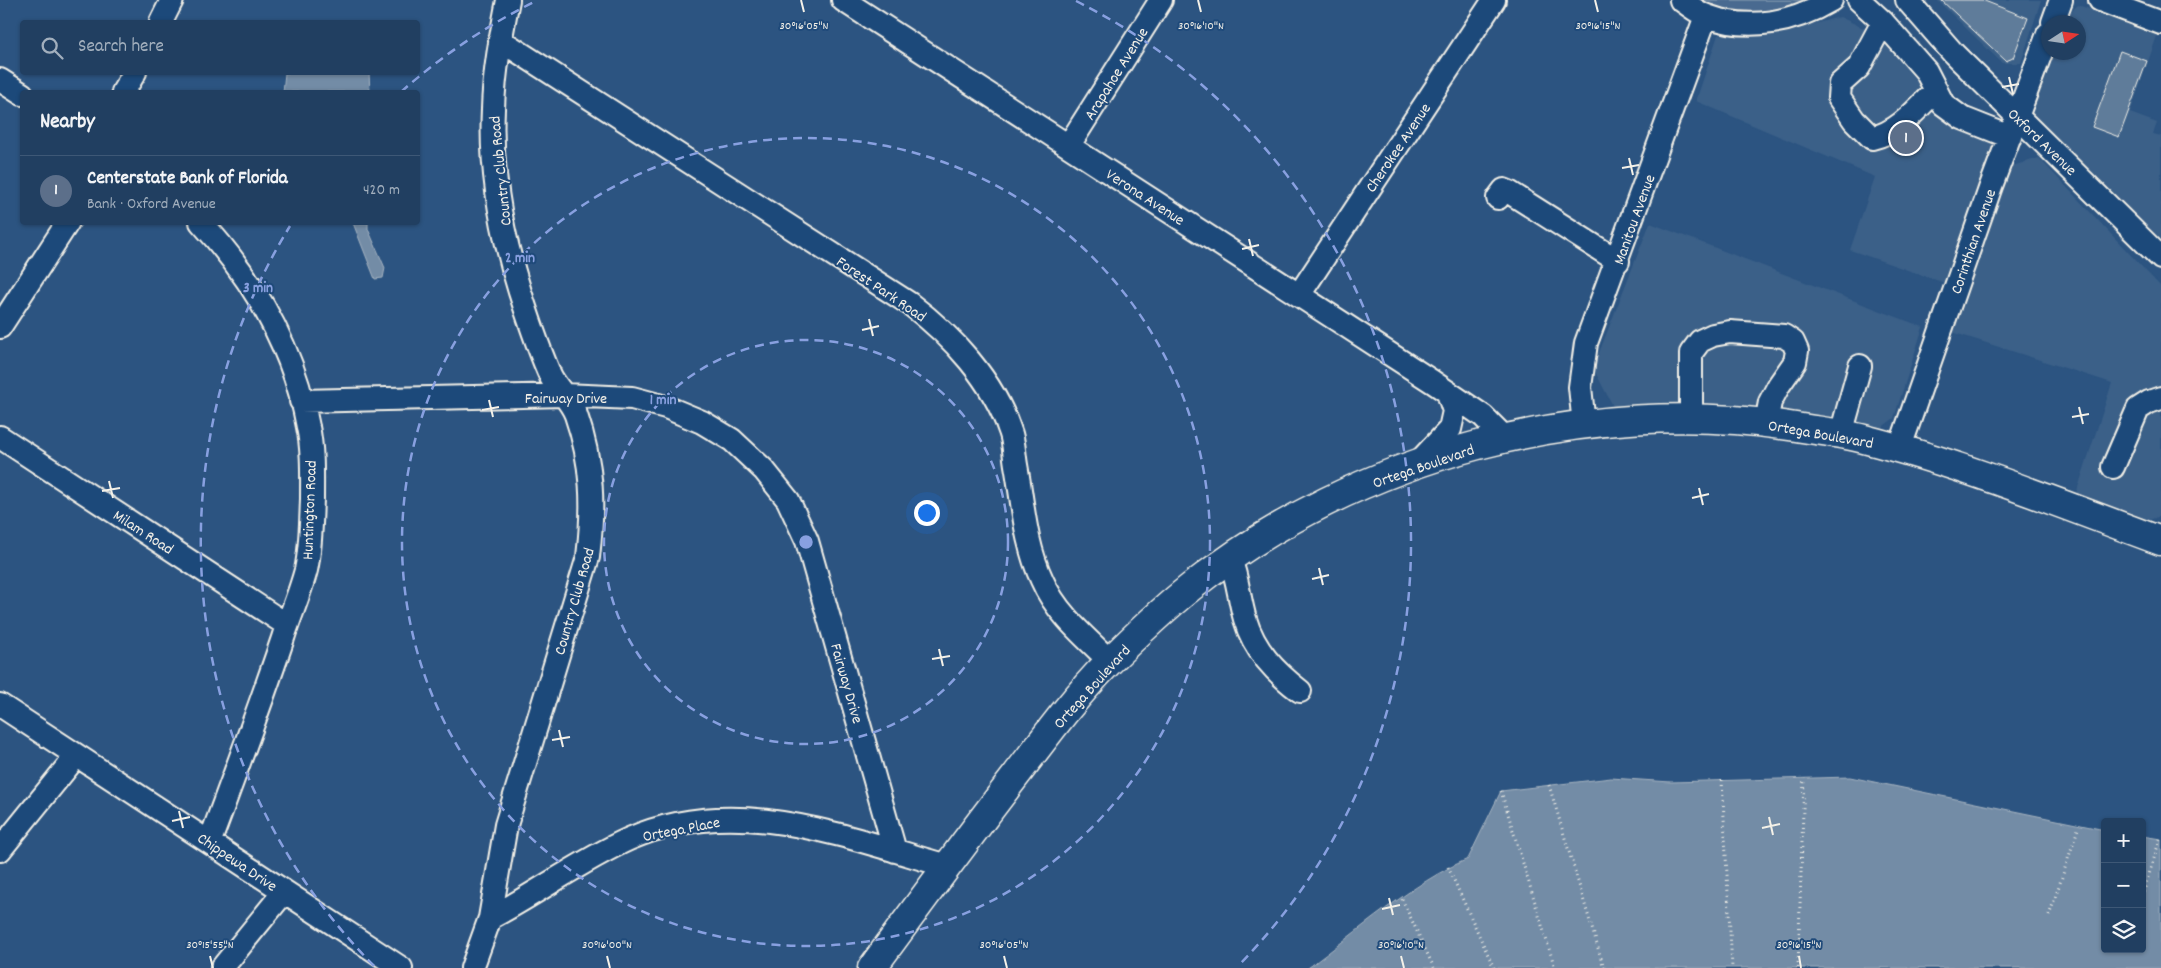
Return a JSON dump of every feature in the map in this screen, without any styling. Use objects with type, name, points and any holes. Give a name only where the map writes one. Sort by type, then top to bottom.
[{"type":"main road","name":"Ortega Boulevard","points":[[872,968],[1059,719],[1110,662],[1190,588],[1274,530],[1320,505],[1417,464],[1506,439],[1584,425],[1691,418],[1766,423],[1863,438],[1966,471],[2161,541]]},
{"type":"street","points":[[162,20],[172,0]]},
{"type":"street","name":"Country Club Road","points":[[472,968],[490,918],[506,825],[588,557],[593,516],[591,478],[575,413],[552,378],[520,292],[503,226],[495,166],[493,109],[500,40],[508,0]]},
{"type":"street","name":"Verona Avenue","points":[[843,0],[1069,145],[1483,416],[1506,439]]},
{"type":"street","name":"Arapahoe Avenue","points":[[1069,145],[1161,0]]},
{"type":"street","name":"Cherokee Avenue","points":[[1299,295],[1494,0]]},
{"type":"street","points":[[1681,0],[1706,16],[1737,23],[1767,23],[1791,19],[1831,0]]},
{"type":"street","points":[[1859,0],[1884,24],[1926,71],[1943,104],[1962,118],[2010,137]]},
{"type":"street","points":[[2056,15],[2061,0]]},
{"type":"street","points":[[2100,0],[2161,23]]},
{"type":"street","points":[[1884,24],[1893,24],[1910,4]]},
{"type":"street","name":"Oxford Avenue","points":[[1910,4],[1954,54],[2161,258]]},
{"type":"street","name":"Manitou Avenue","points":[[1584,425],[1580,387],[1586,343],[1618,261],[1706,16]]},
{"type":"street","points":[[1884,24],[1859,67],[1840,84],[1839,98],[1854,120],[1872,138],[1886,135],[1907,119],[1936,90]]},
{"type":"street","name":"Forest Park Road","points":[[500,40],[910,304],[940,327],[967,358],[990,390],[1010,431],[1031,551],[1042,581],[1064,616],[1110,662]]},
{"type":"street","name":"Corinthian Avenue","points":[[1900,450],[2041,53]]},
{"type":"street","points":[[124,90],[133,75]]},
{"type":"street","points":[[0,80],[20,93]]},
{"type":"street","points":[[1498,198],[1504,190],[1509,192],[1618,261]]},
{"type":"street","points":[[0,327],[66,225]]},
{"type":"street","name":"Huntington Road","points":[[204,225],[226,250],[255,290],[279,335],[294,374],[308,427],[312,469],[311,519],[306,570],[210,841]]},
{"type":"street","points":[[1691,418],[1691,353],[1700,341],[1713,335],[1730,332],[1784,336],[1793,342],[1797,351],[1795,362],[1770,402],[1766,423]]},
{"type":"street","points":[[1841,434],[1860,366]]},
{"type":"street","points":[[1417,464],[1450,429],[1454,411],[1448,393]]},
{"type":"street","name":"Fairway Drive","points":[[301,402],[564,395],[632,398],[666,407],[702,422],[732,440],[764,470],[788,500],[807,541],[895,852]]},
{"type":"street","points":[[2113,467],[2138,409],[2149,402],[2161,398]]},
{"type":"street","name":"Milam Road","points":[[0,437],[287,625]]},
{"type":"street","points":[[1230,559],[1237,576],[1245,620],[1258,650],[1277,673],[1300,691]]},
{"type":"street","name":"Chippewa Drive","points":[[0,705],[401,968]]},
{"type":"street","points":[[0,850],[76,756]]},
{"type":"street","name":"Ortega Place","points":[[490,918],[594,856],[631,838],[670,826],[708,820],[740,818],[788,822],[947,866]]},
{"type":"street","points":[[222,968],[284,892]]},
{"type":"path","points":[[1798,968],[1804,778]]},
{"type":"path","points":[[1722,780],[1732,968]]},
{"type":"path","points":[[1549,785],[1604,968]]},
{"type":"path","points":[[1501,791],[1555,968]]},
{"type":"path","points":[[2048,916],[2079,826]]},
{"type":"path","points":[[2146,884],[2160,839]]},
{"type":"path","points":[[1448,867],[1494,968]]},
{"type":"path","points":[[1402,899],[1434,968]]},
{"type":"shaded area","points":[[1693,0],[1815,0],[1769,14],[1739,15],[1724,12]]},
{"type":"shaded area","points":[[1937,0],[2041,0],[2021,63],[2002,63]]},
{"type":"shaded area","points":[[2078,5],[2158,33],[2130,113],[2157,123],[2153,134],[2161,136],[2161,239],[2030,118],[2051,60],[2086,60],[2086,15],[2067,15]]},
{"type":"shaded area","points":[[1840,17],[1876,34],[1952,122],[1996,141],[1996,148],[1945,283],[1850,250],[1875,177],[1696,101],[1718,35],[1794,29]]},
{"type":"shaded area","points":[[285,75],[369,75],[370,90],[283,90]]},
{"type":"shaded area","points":[[2039,158],[2161,287],[2161,516],[2142,522],[2074,500],[2112,383],[1952,332],[2009,167]]},
{"type":"shaded area","points":[[1650,223],[1923,327],[1894,418],[1877,431],[1781,411],[1613,406],[1593,368]]},
{"type":"shaded area","points":[[354,225],[368,225],[385,268],[383,278],[375,279]]},
{"type":"shaded area","points":[[1850,777],[2101,829],[2101,953],[2146,953],[2146,837],[2161,839],[2161,968],[1308,968],[1406,894],[1447,869],[1468,859],[1501,791],[1611,778],[1671,782]]},
{"type":"building","points":[[1941,0],[1982,0],[2028,18],[2013,58],[2006,61]]},
{"type":"building","points":[[2120,51],[2147,61],[2119,137],[2092,127]]},
{"type":"place","name":"Centerstate Bank of Florida","points":[[1906,138]]}]
